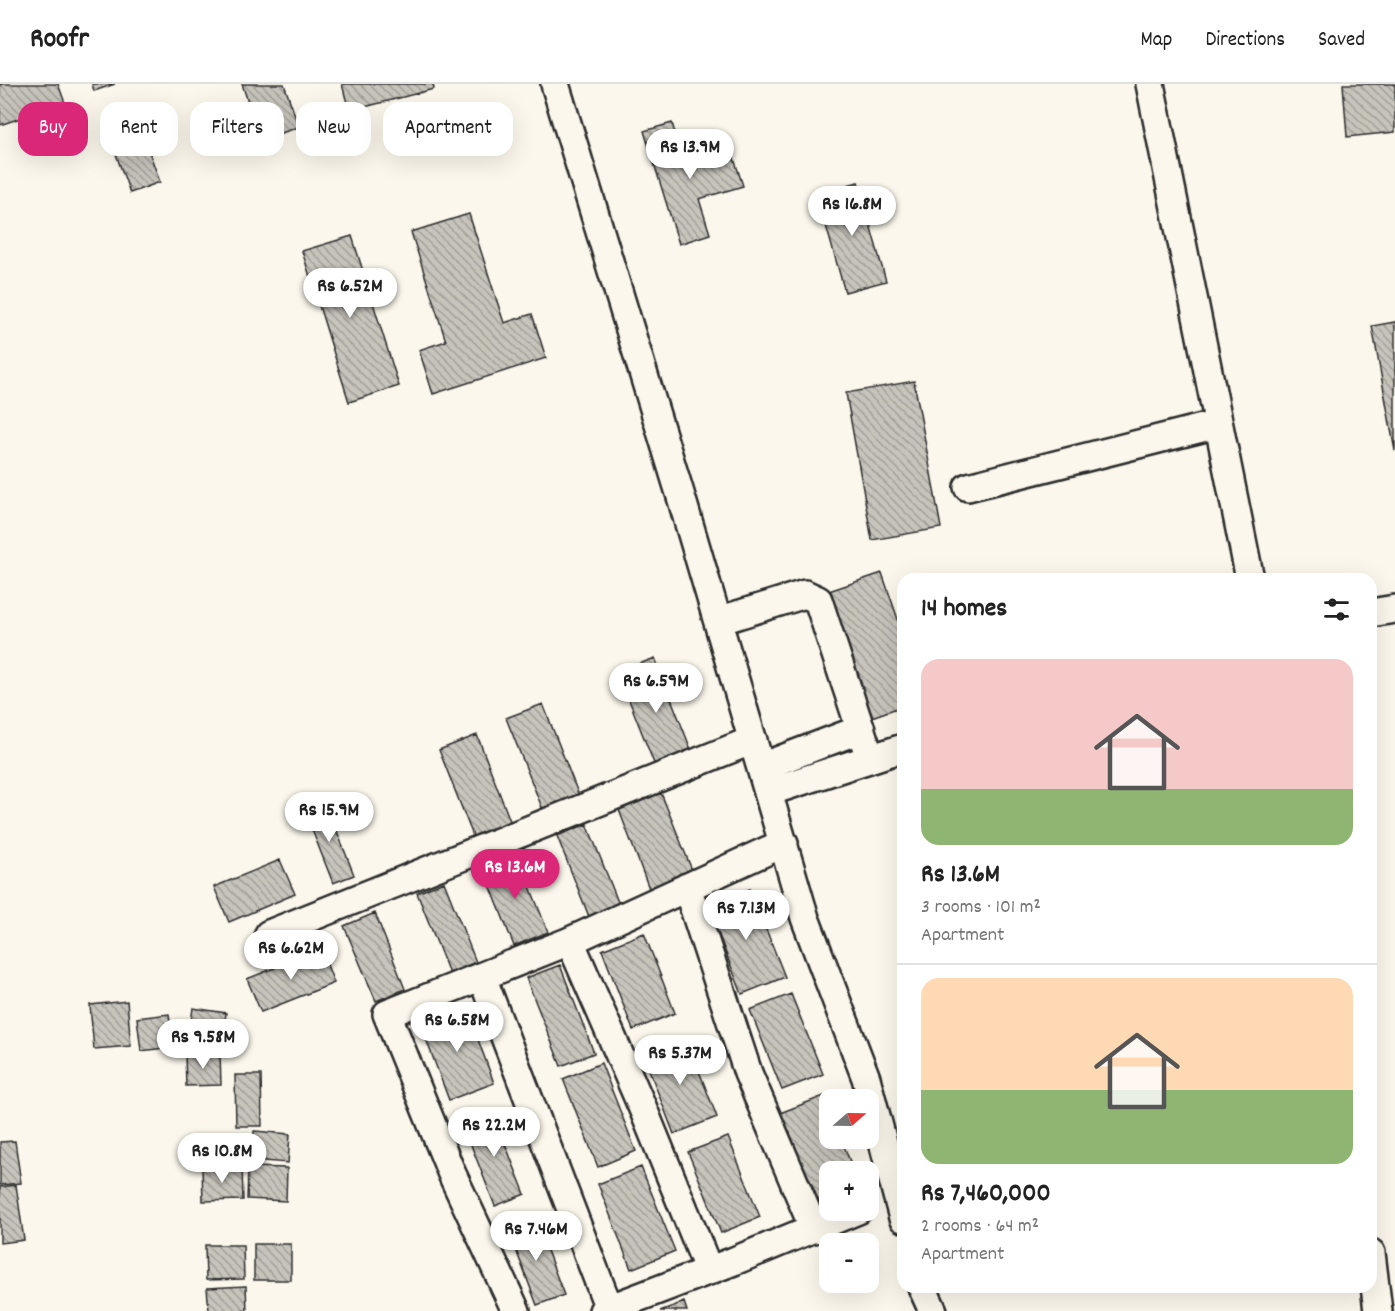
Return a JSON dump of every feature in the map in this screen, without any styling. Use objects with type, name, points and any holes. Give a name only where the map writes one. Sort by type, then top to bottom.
[{"type":"street","points":[[555,84],[718,621],[805,918],[867,1078],[897,1195]]},
{"type":"street","points":[[1150,84],[1249,573]]},
{"type":"street","points":[[968,487],[1218,424]]},
{"type":"street","points":[[718,621],[805,594],[818,600],[870,759]]},
{"type":"street","points":[[1377,612],[1395,609]]},
{"type":"street","points":[[764,779],[861,729]]},
{"type":"street","points":[[269,934],[753,740]]},
{"type":"street","points":[[764,779],[870,759],[897,750]]},
{"type":"street","points":[[516,1311],[452,1174],[387,1014],[570,941],[784,843]]},
{"type":"street","points":[[687,887],[748,1073],[814,1229]]},
{"type":"street","points":[[570,941],[644,1111],[709,1271]]},
{"type":"street","points":[[482,976],[608,1310],[833,1221]]},
{"type":"street","points":[[879,1206],[897,1207]]},
{"type":"street","points":[[925,1293],[933,1311]]},
{"type":"street","points":[[1376,1293],[1378,1311]]},
{"type":"building","points":[[0,84],[58,84],[65,102],[18,102],[18,119],[0,125]]},
{"type":"building","points":[[92,84],[115,84],[94,91]]},
{"type":"building","points":[[242,84],[284,84],[296,118],[296,128],[284,132],[284,102],[248,102]]},
{"type":"building","points":[[342,84],[433,84],[434,89],[371,105],[371,102],[347,102]]},
{"type":"building","points":[[1343,84],[1395,84],[1395,132],[1347,137]]},
{"type":"building","points":[[672,123],[682,158],[729,143],[743,186],[699,199],[710,234],[679,244],[644,131]]},
{"type":"building","points":[[117,156],[151,156],[160,182],[130,193]]},
{"type":"building","points":[[858,182],[886,281],[845,292],[817,194]]},
{"type":"building","points":[[469,214],[504,323],[532,314],[546,358],[433,394],[419,350],[446,341],[411,232]]},
{"type":"building","points":[[352,236],[399,386],[349,402],[302,251]]},
{"type":"building","points":[[1395,322],[1395,451],[1372,326]]},
{"type":"building","points":[[914,381],[941,528],[872,540],[846,393]]},
{"type":"building","points":[[882,573],[897,617],[897,708],[866,719],[823,593]]},
{"type":"building","points":[[655,658],[694,757],[657,771],[618,672]]},
{"type":"building","points":[[543,704],[583,806],[547,820],[506,718]]},
{"type":"building","points":[[477,735],[514,831],[477,846],[439,750]]},
{"type":"building","points":[[661,793],[694,875],[650,891],[619,810]]},
{"type":"building","points":[[326,803],[354,875],[333,883],[305,812]]},
{"type":"building","points":[[587,824],[620,907],[590,919],[557,836]]},
{"type":"building","points":[[517,854],[548,932],[514,946],[483,867]]},
{"type":"building","points":[[280,860],[295,894],[229,922],[214,887]]},
{"type":"building","points":[[444,882],[476,962],[449,973],[417,893]]},
{"type":"building","points":[[750,889],[785,977],[742,994],[707,905]]},
{"type":"building","points":[[375,913],[405,989],[376,1001],[344,926]]},
{"type":"building","points":[[644,933],[675,1013],[633,1030],[602,950]]},
{"type":"building","points":[[321,949],[334,983],[261,1012],[247,979]]},
{"type":"building","points":[[560,965],[594,1053],[561,1066],[526,978]]},
{"type":"building","points":[[791,994],[823,1074],[782,1090],[750,1010]]},
{"type":"building","points":[[127,1001],[131,1046],[94,1049],[90,1005]]},
{"type":"building","points":[[466,1007],[494,1083],[449,1100],[420,1023]]},
{"type":"building","points":[[193,1008],[226,1013],[221,1050],[188,1045]]},
{"type":"building","points":[[169,1014],[173,1047],[141,1051],[137,1018]]},
{"type":"building","points":[[686,1038],[717,1117],[674,1134],[643,1054]]},
{"type":"building","points":[[220,1054],[221,1085],[186,1086],[185,1055]]},
{"type":"building","points":[[601,1063],[636,1151],[598,1167],[563,1079]]},
{"type":"building","points":[[235,1075],[261,1075],[262,1126],[236,1126]]},
{"type":"building","points":[[819,1098],[819,1149],[845,1149],[850,1161],[819,1161],[819,1203],[816,1204],[780,1113]]},
{"type":"building","points":[[492,1111],[525,1194],[495,1206],[462,1122]]},
{"type":"building","points":[[254,1131],[290,1134],[288,1163],[252,1160]]},
{"type":"building","points":[[728,1137],[760,1217],[721,1233],[688,1152]]},
{"type":"building","points":[[15,1141],[21,1183],[0,1185],[0,1142]]},
{"type":"building","points":[[242,1167],[243,1200],[203,1201],[202,1168]]},
{"type":"building","points":[[248,1167],[287,1168],[286,1201],[247,1199]]},
{"type":"building","points":[[641,1167],[675,1251],[631,1269],[598,1184]]},
{"type":"building","points":[[16,1185],[24,1240],[0,1243],[0,1187]]},
{"type":"building","points":[[535,1219],[564,1295],[537,1305],[508,1229]]},
{"type":"building","points":[[254,1244],[291,1244],[291,1280],[254,1280]]},
{"type":"building","points":[[205,1245],[243,1245],[244,1279],[206,1280]]},
{"type":"building","points":[[246,1286],[247,1311],[209,1311],[207,1288]]},
{"type":"building","points":[[684,1302],[687,1311],[660,1311]]}]
